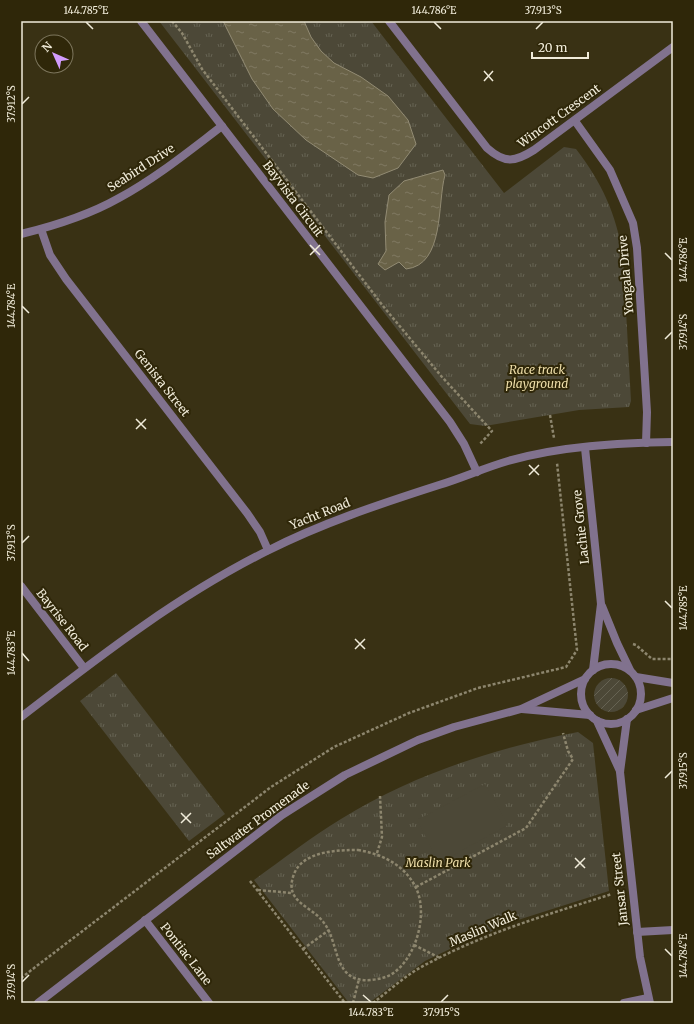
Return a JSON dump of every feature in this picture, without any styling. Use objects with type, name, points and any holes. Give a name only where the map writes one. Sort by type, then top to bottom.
[{"type":"street","name":"Bayvista Circuit","points":[[141,21],[450,422],[468,452],[477,472]]},
{"type":"street","name":"Wincott Crescent","points":[[388,21],[487,148],[496,156],[506,160],[520,159],[575,121],[673,47]]},
{"type":"street","name":"Yongala Drive","points":[[575,121],[610,170],[633,223],[637,248],[646,397],[646,443]]},
{"type":"street","name":"Seabird Drive","points":[[21,234],[82,215],[119,198],[155,175],[222,126]]},
{"type":"street","name":"Genista Street","points":[[40,229],[50,255],[66,279],[247,513],[260,532],[268,550]]},
{"type":"street","name":"Yacht Road","points":[[21,717],[125,637],[180,600],[268,550],[343,517],[508,461],[585,448],[673,442]]},
{"type":"street","name":"Lachie Grove","points":[[585,448],[601,604],[593,670]]},
{"type":"street","name":"Bayrise Road","points":[[21,586],[84,668]]},
{"type":"street","name":"Lachie Grove","points":[[601,604],[616,643],[630,670]]},
{"type":"street","points":[[636,710],[641,694],[636,677],[630,670],[621,665],[611,663],[593,670],[585,679],[581,688],[581,698],[584,707],[590,715],[607,724],[617,723],[627,719],[636,710],[673,698]]},
{"type":"street","points":[[636,677],[673,683]]},
{"type":"street","name":"Saltwater Promenade","points":[[38,1003],[282,815],[346,775],[411,743],[454,727],[521,709],[585,679]]},
{"type":"street","name":"Saltwater Promenade","points":[[521,709],[590,715]]},
{"type":"street","name":"Jansar Street","points":[[627,719],[620,772],[642,975],[649,1000]]},
{"type":"street","name":"Jansar Street","points":[[597,720],[620,772]]},
{"type":"street","name":"Pontiac Lane","points":[[145,920],[209,1003]]},
{"type":"street","points":[[637,932],[673,930]]},
{"type":"street","points":[[624,1003],[649,1000]]},
{"type":"path","points":[[172,21],[182,33],[202,70],[382,306],[442,377],[492,431],[479,445],[468,452]]},
{"type":"path","points":[[21,978],[271,787],[334,747],[409,712],[478,688],[566,667],[577,650],[550,415]]},
{"type":"path","points":[[416,887],[526,828],[573,759],[568,751],[563,733]]},
{"type":"path","points":[[377,853],[382,837],[380,796]]},
{"type":"path","points":[[352,850],[377,853],[392,861],[409,877],[416,887],[420,898],[421,920],[414,945],[402,965],[395,972],[379,979],[359,980],[346,972],[336,957],[332,936],[329,930],[317,915],[294,898],[292,883],[298,866],[304,861],[317,855],[352,850]]},
{"type":"path","points":[[250,881],[344,1003]]},
{"type":"path","points":[[258,890],[292,892]]},
{"type":"path","name":"Maslin Walk","points":[[373,1003],[425,964],[523,922],[612,894]]},
{"type":"path","points":[[303,949],[329,930]]},
{"type":"path","points":[[414,945],[440,958]]},
{"type":"path","points":[[353,1003],[359,980]]},
{"type":"green space","name":"Race track playground","points":[[159,21],[371,21],[504,193],[564,147],[576,149],[593,174],[607,199],[620,240],[623,256],[631,401],[629,407],[579,410],[485,426],[470,424]]},
{"type":"green space","points":[[116,673],[225,814],[189,841],[80,701]]},
{"type":"green space","points":[[611,678],[623,683],[628,695],[623,707],[611,712],[599,707],[594,695],[599,683]]},
{"type":"green space","name":"Maslin Park","points":[[578,732],[593,743],[609,891],[521,919],[452,948],[425,961],[369,1003],[349,1003],[254,880],[297,848],[341,819],[397,789],[426,776],[486,755],[547,738]]},
{"type":"green space","points":[[485,784],[508,825],[439,863],[417,820]]},
{"type":"water","points":[[223,21],[304,21],[311,37],[321,51],[334,63],[361,77],[388,96],[408,120],[416,144],[398,168],[373,178],[358,175],[306,140],[273,109],[252,79]]},
{"type":"water","points":[[443,170],[445,175],[437,231],[433,245],[427,257],[419,265],[406,269],[399,262],[385,270],[378,264],[386,251],[385,222],[389,195],[404,181]]}]
